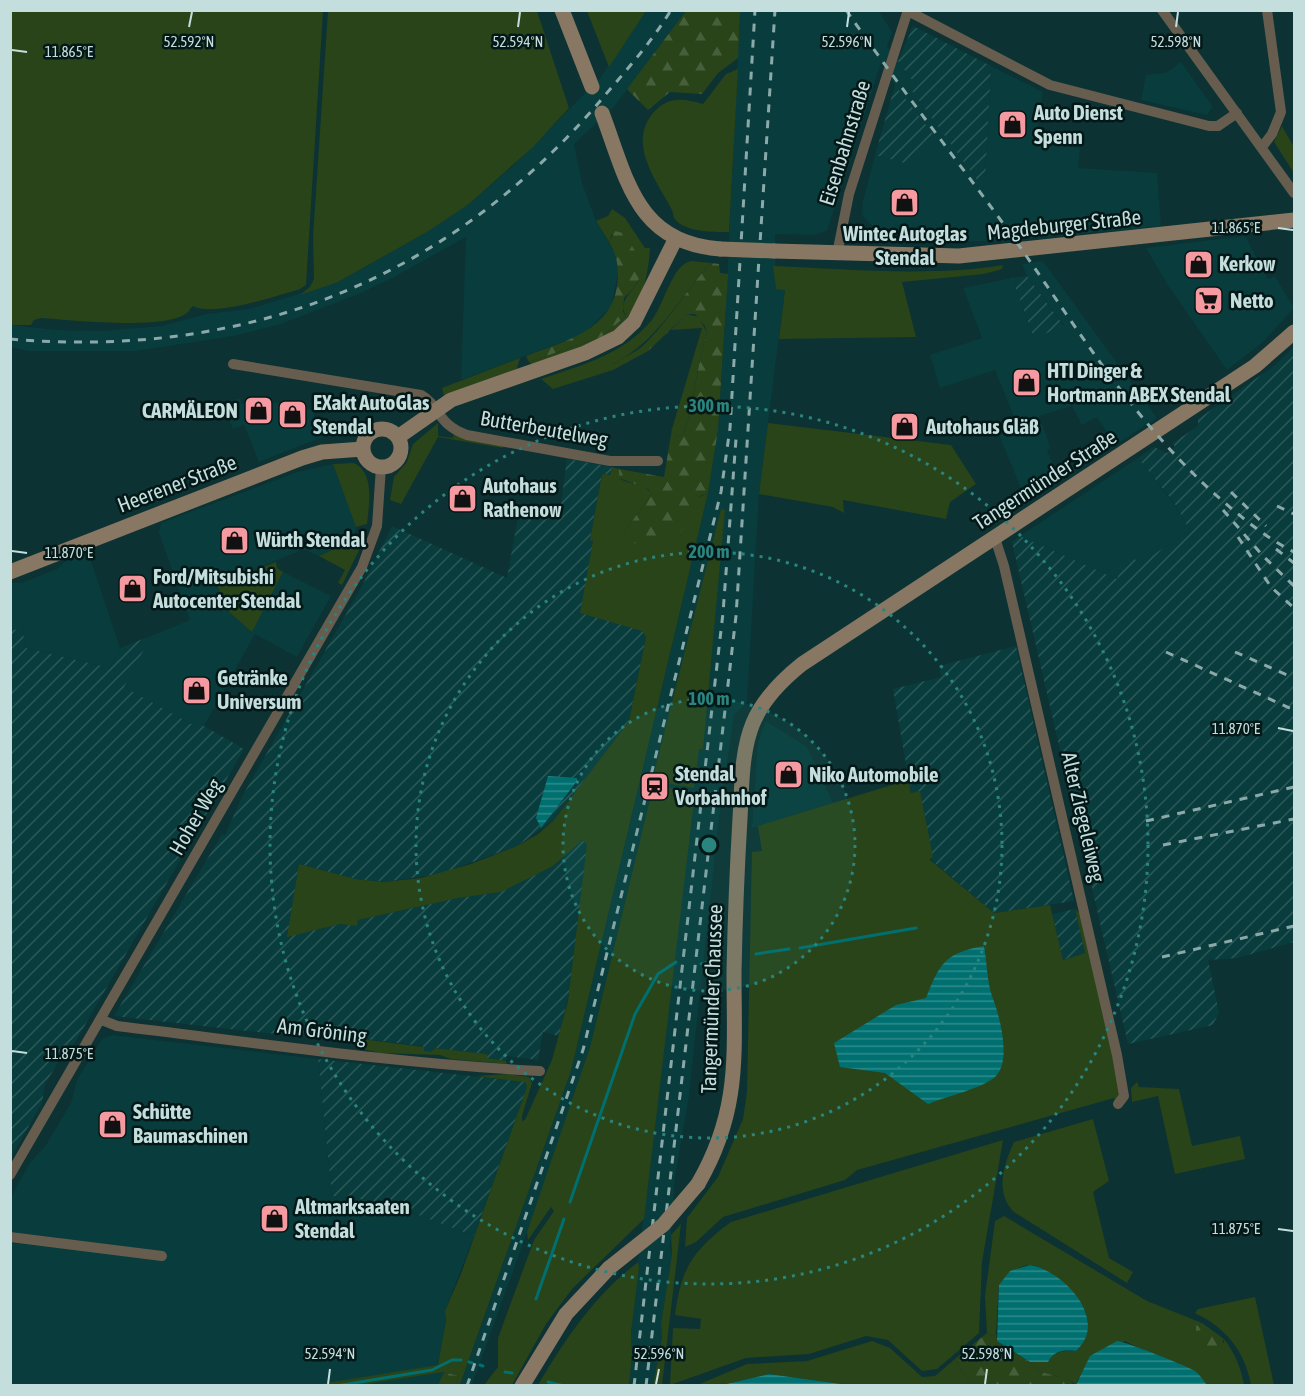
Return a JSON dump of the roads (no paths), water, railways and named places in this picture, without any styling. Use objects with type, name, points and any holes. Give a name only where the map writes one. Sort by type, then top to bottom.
[{"type":"main road","points":[[562,10],[592,87]]},
{"type":"main road","name":"Magdeburger Straße","points":[[602,113],[628,183],[643,212],[654,224],[676,238],[697,246],[837,254],[978,255],[1294,220]]},
{"type":"main road","points":[[398,437],[451,400],[585,353],[618,337],[638,315],[676,238]]},
{"type":"main road","name":"Tangermünder Straße","points":[[1281,344],[1294,323]]},
{"type":"main road","name":"Tangermünder Straße","points":[[830,646],[1255,366],[1294,332]]},
{"type":"main road","points":[[378,429],[389,430],[398,437],[401,447],[399,457],[391,465],[381,467],[366,459],[363,449],[365,438],[378,429]]},
{"type":"main road","name":"Heerener Straße","points":[[10,572],[302,458],[322,452],[363,449]]},
{"type":"main road","name":"Tangermünder Chaussee","points":[[522,1386],[566,1314],[609,1268],[663,1225],[698,1184],[723,1133],[734,1079],[736,893],[748,736],[763,704],[779,684],[802,664],[830,646]]},
{"type":"street","points":[[1162,10],[1294,193]]},
{"type":"street","points":[[1262,147],[1272,134],[1281,112],[1267,10]]},
{"type":"street","points":[[908,11],[1050,85],[1209,126],[1222,124],[1237,113]]},
{"type":"street","name":"Eisenbahnstraße","points":[[837,254],[849,194],[908,11]]},
{"type":"street","points":[[233,364],[421,396],[435,410]]},
{"type":"street","name":"Butterbeutelweg","points":[[435,410],[448,427],[467,435],[610,461],[658,461]]},
{"type":"street","name":"Hoher Weg","points":[[10,1175],[102,1020],[362,567],[377,526],[381,467]]},
{"type":"street","name":"Alter Ziegeleiweg","points":[[995,538],[1004,566],[1117,1055],[1124,1089],[1122,1102],[1118,1104]]},
{"type":"street","name":"Am Gröning","points":[[102,1020],[117,1026],[334,1052],[540,1071]]},
{"type":"street","points":[[10,1237],[162,1256]]},
{"type":"water","points":[[548,776],[577,778],[577,781],[541,828],[536,818]]},
{"type":"water","points":[[984,946],[990,990],[1003,1036],[1003,1059],[996,1076],[974,1088],[928,1104],[885,1073],[840,1067],[834,1043],[896,1005],[926,998],[935,976],[952,956]]},
{"type":"water","points":[[1030,1265],[1043,1269],[1068,1287],[1085,1312],[1088,1325],[1085,1339],[1076,1351],[1060,1352],[1048,1362],[1030,1362],[997,1341],[999,1285],[1010,1271]]},
{"type":"water","points":[[1117,1341],[1190,1368],[1207,1385],[1076,1385],[1090,1356]]},
{"type":"water","points":[[769,1374],[848,1385],[722,1385]]},
{"type":"waterway","points":[[800,948],[916,928]]},
{"type":"waterway","points":[[756,954],[789,949]]},
{"type":"waterway","points":[[701,964],[713,961]]},
{"type":"waterway","points":[[570,1202],[635,1014],[658,974],[676,962]]},
{"type":"waterway","points":[[536,1299],[564,1219]]},
{"type":"waterway","points":[[336,1386],[432,1370],[452,1360],[461,1360]]},
{"type":"waterway","points":[[505,1372],[512,1373]]},
{"type":"waterway","points":[[548,1382],[564,1386]]},
{"type":"railway","points":[[10,339],[96,342],[178,336],[257,321],[332,296],[404,263],[471,220],[535,168],[595,107],[645,48],[671,10]]},
{"type":"railway","points":[[467,1386],[583,1050],[721,492],[730,428],[755,10]]},
{"type":"railway","points":[[646,1386],[736,616],[775,10]]},
{"type":"railway","points":[[846,10],[1013,237],[1132,405],[1186,467],[1217,496],[1264,534],[1294,552]]},
{"type":"railway","points":[[634,1386],[723,613],[736,439]]},
{"type":"railway","points":[[1231,492],[1266,526]]},
{"type":"railway","points":[[1277,506],[1294,514]]},
{"type":"railway","points":[[1223,510],[1264,557],[1294,586]]},
{"type":"railway","points":[[1238,537],[1271,587],[1294,608]]},
{"type":"railway","points":[[1276,549],[1294,563]]},
{"type":"railway","points":[[1166,652],[1294,710]]},
{"type":"railway","points":[[1235,652],[1294,678]]},
{"type":"railway","points":[[1146,821],[1294,787]]},
{"type":"railway","points":[[1163,845],[1294,819]]},
{"type":"railway","points":[[1162,957],[1294,926]]},
{"type":"place","name":"Auto Dienst Spenn","points":[[1013,125]]},
{"type":"place","name":"Wintec Autoglas Stendal","points":[[905,203]]},
{"type":"place","name":"Kerkow","points":[[1198,264]]},
{"type":"place","name":"Netto","points":[[1209,301]]},
{"type":"place","name":"HTI Dinger & Hortmann ABEX Stendal","points":[[1026,383]]},
{"type":"place","name":"CARMÄLEON","points":[[259,411]]},
{"type":"place","name":"EXakt AutoGlas Stendal","points":[[292,415]]},
{"type":"place","name":"Autohaus Gläß","points":[[905,427]]},
{"type":"place","name":"Autohaus Rathenow","points":[[462,498]]},
{"type":"place","name":"Würth Stendal","points":[[235,540]]},
{"type":"place","name":"Ford/Mitsubishi Autocenter Stendal","points":[[132,589]]},
{"type":"place","name":"Getränke Universum","points":[[196,690]]},
{"type":"place","name":"Niko Automobile","points":[[788,775]]},
{"type":"place","name":"Stendal Vorbahnhof","points":[[654,786]]},
{"type":"place","name":"Schütte Baumaschinen","points":[[112,1124]]},
{"type":"place","name":"Altmarksaaten Stendal","points":[[274,1219]]}]
